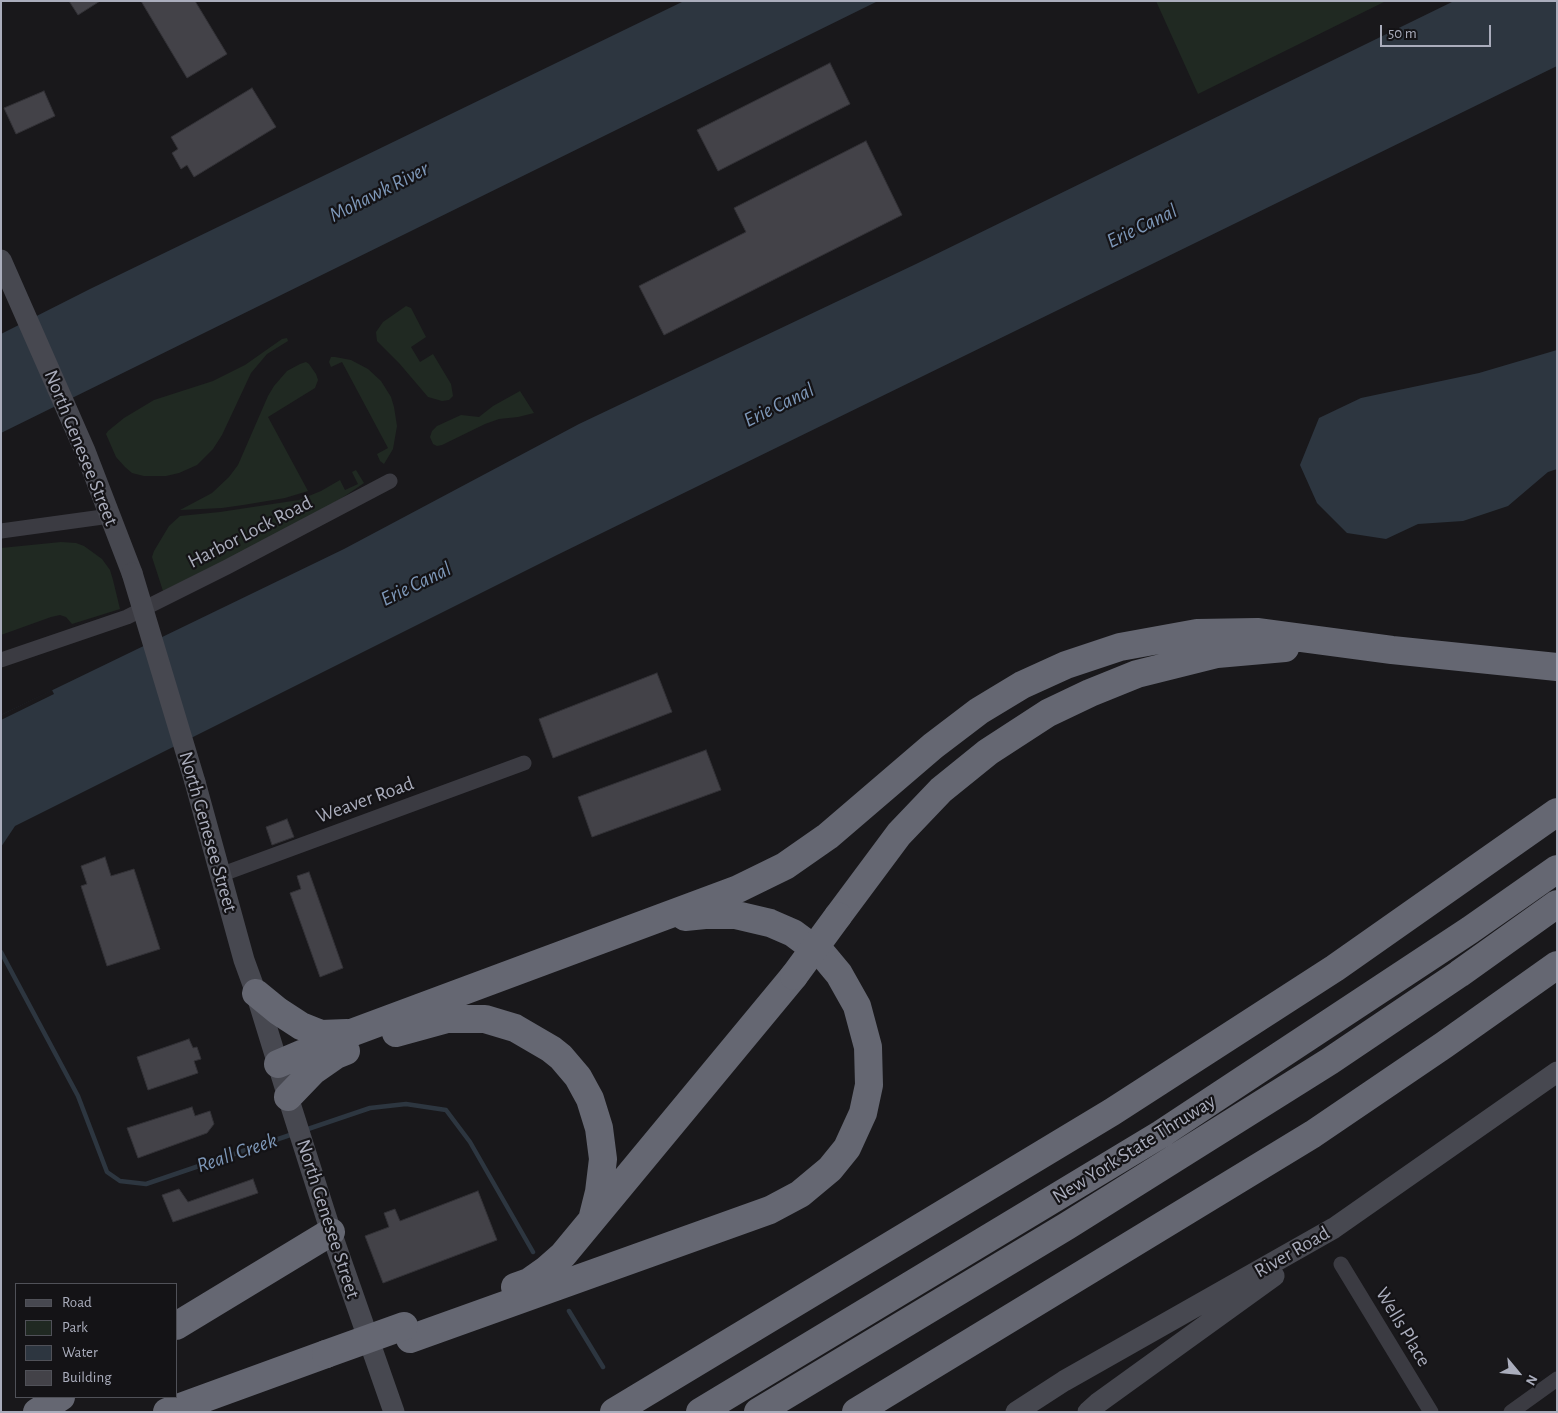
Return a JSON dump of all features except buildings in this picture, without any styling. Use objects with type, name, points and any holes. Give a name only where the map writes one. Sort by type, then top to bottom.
[{"type":"highway","points":[[278,1064],[351,1033],[738,889],[784,866],[828,836],[933,746],[979,711],[1022,685],[1066,666],[1120,647],[1197,633],[1257,632],[1342,644],[1557,667]]},
{"type":"highway","points":[[407,1332],[528,1282],[563,1255],[794,976],[899,834],[941,790],[988,752],[1048,712],[1137,674],[1217,654],[1342,644]]},
{"type":"highway","points":[[614,1412],[1112,1112],[1334,968],[1557,812]]},
{"type":"highway","name":"New York State Thruway","points":[[700,1412],[1161,1134],[1470,930],[1557,869]]},
{"type":"highway","name":"New York State Thruway","points":[[758,1412],[1067,1226],[1330,1061],[1459,974],[1557,904]]},
{"type":"highway","points":[[205,1412],[331,1360],[407,1332],[770,1210],[800,1194],[830,1169],[847,1148],[863,1112],[869,1085],[868,1047],[857,1006],[839,974],[824,956],[793,933],[770,923],[736,915],[705,915],[649,921]]},
{"type":"highway","points":[[856,1412],[1313,1134],[1557,965]]},
{"type":"highway","points":[[256,993],[278,1011],[301,1026],[321,1034],[351,1033]]},
{"type":"highway","points":[[291,1106],[312,1071],[336,1055],[374,1040],[447,1019],[485,1019],[515,1028],[561,1057],[578,1077],[590,1099],[599,1128],[603,1159],[599,1192],[593,1218]]},
{"type":"highway","points":[[178,1325],[330,1232]]},
{"type":"highway","points":[[167,1412],[331,1360]]},
{"type":"highway","points":[[37,1412],[59,1398]]},
{"type":"main road","name":"North Genesee Street","points":[[2,262],[85,451],[132,573],[195,782],[244,960],[330,1232],[394,1412]]},
{"type":"main road","name":"River Road","points":[[1016,1412],[1064,1381],[1334,1228],[1557,1072]]},
{"type":"main road","points":[[1088,1412],[1144,1369],[1297,1260],[1334,1228]]},
{"type":"street","name":"Harbor Lock Road","points":[[1,660],[127,617],[227,567],[390,481]]},
{"type":"street","points":[[1,531],[110,516]]},
{"type":"street","name":"Weaver Road","points":[[220,875],[524,763]]},
{"type":"street","name":"Wells Place","points":[[1341,1264],[1431,1412]]},
{"type":"street","points":[[1510,1412],[1557,1379]]},
{"type":"green space","points":[[1156,1],[1386,1],[1198,94]]},
{"type":"green space","points":[[406,306],[411,308],[426,337],[411,347],[420,362],[433,354],[451,384],[453,396],[449,400],[442,401],[428,397],[377,341],[376,332],[383,322]]},
{"type":"green space","points":[[287,338],[288,341],[267,354],[251,373],[222,435],[213,449],[197,465],[179,473],[166,476],[144,476],[132,473],[116,457],[106,434],[124,418],[154,400],[213,381],[245,365],[282,339]]},
{"type":"green space","points":[[331,357],[351,360],[368,369],[381,381],[391,397],[397,426],[393,449],[384,464],[380,461],[377,454],[388,448],[342,362],[331,367],[329,362]]},
{"type":"green space","points":[[306,362],[316,374],[318,380],[315,388],[268,417],[308,491],[285,498],[243,505],[180,510],[212,493],[229,477],[238,465],[274,386],[287,371]]},
{"type":"green space","points":[[520,391],[534,413],[499,419],[442,445],[437,446],[433,444],[430,437],[432,431],[437,426],[461,415],[479,417],[493,406]]},
{"type":"green space","points":[[356,470],[364,483],[339,500],[238,554],[163,591],[152,557],[169,526],[180,516],[299,500],[321,491],[340,480],[345,490],[358,484],[352,472]]},
{"type":"green space","points":[[61,542],[76,543],[84,546],[102,559],[110,570],[120,609],[72,624],[66,617],[60,615],[1,635],[1,548]]},
{"type":"water","name":"Mohawk River","points":[[684,1],[878,1],[1,433],[1,334]]},
{"type":"water","name":"Erie Canal","points":[[1454,1],[1557,1],[1557,66],[557,555],[15,826],[1,847],[1,715],[344,549],[579,424],[916,264]]},
{"type":"water","points":[[1557,350],[1557,469],[1548,472],[1508,506],[1463,521],[1418,524],[1386,539],[1347,533],[1317,503],[1300,465],[1319,418],[1361,398],[1479,373]]},
{"type":"pier","points":[[52,690],[54,694],[1,720],[1,715]]},
{"type":"waterway","name":"Reall Creek","points":[[1,952],[78,1096],[107,1172],[120,1181],[146,1184],[293,1134]]},
{"type":"waterway","name":"Reall Creek","points":[[305,1130],[370,1108],[406,1104],[446,1110],[470,1142],[533,1252]]},
{"type":"waterway","name":"Reall Creek","points":[[569,1311],[603,1367]]}]
